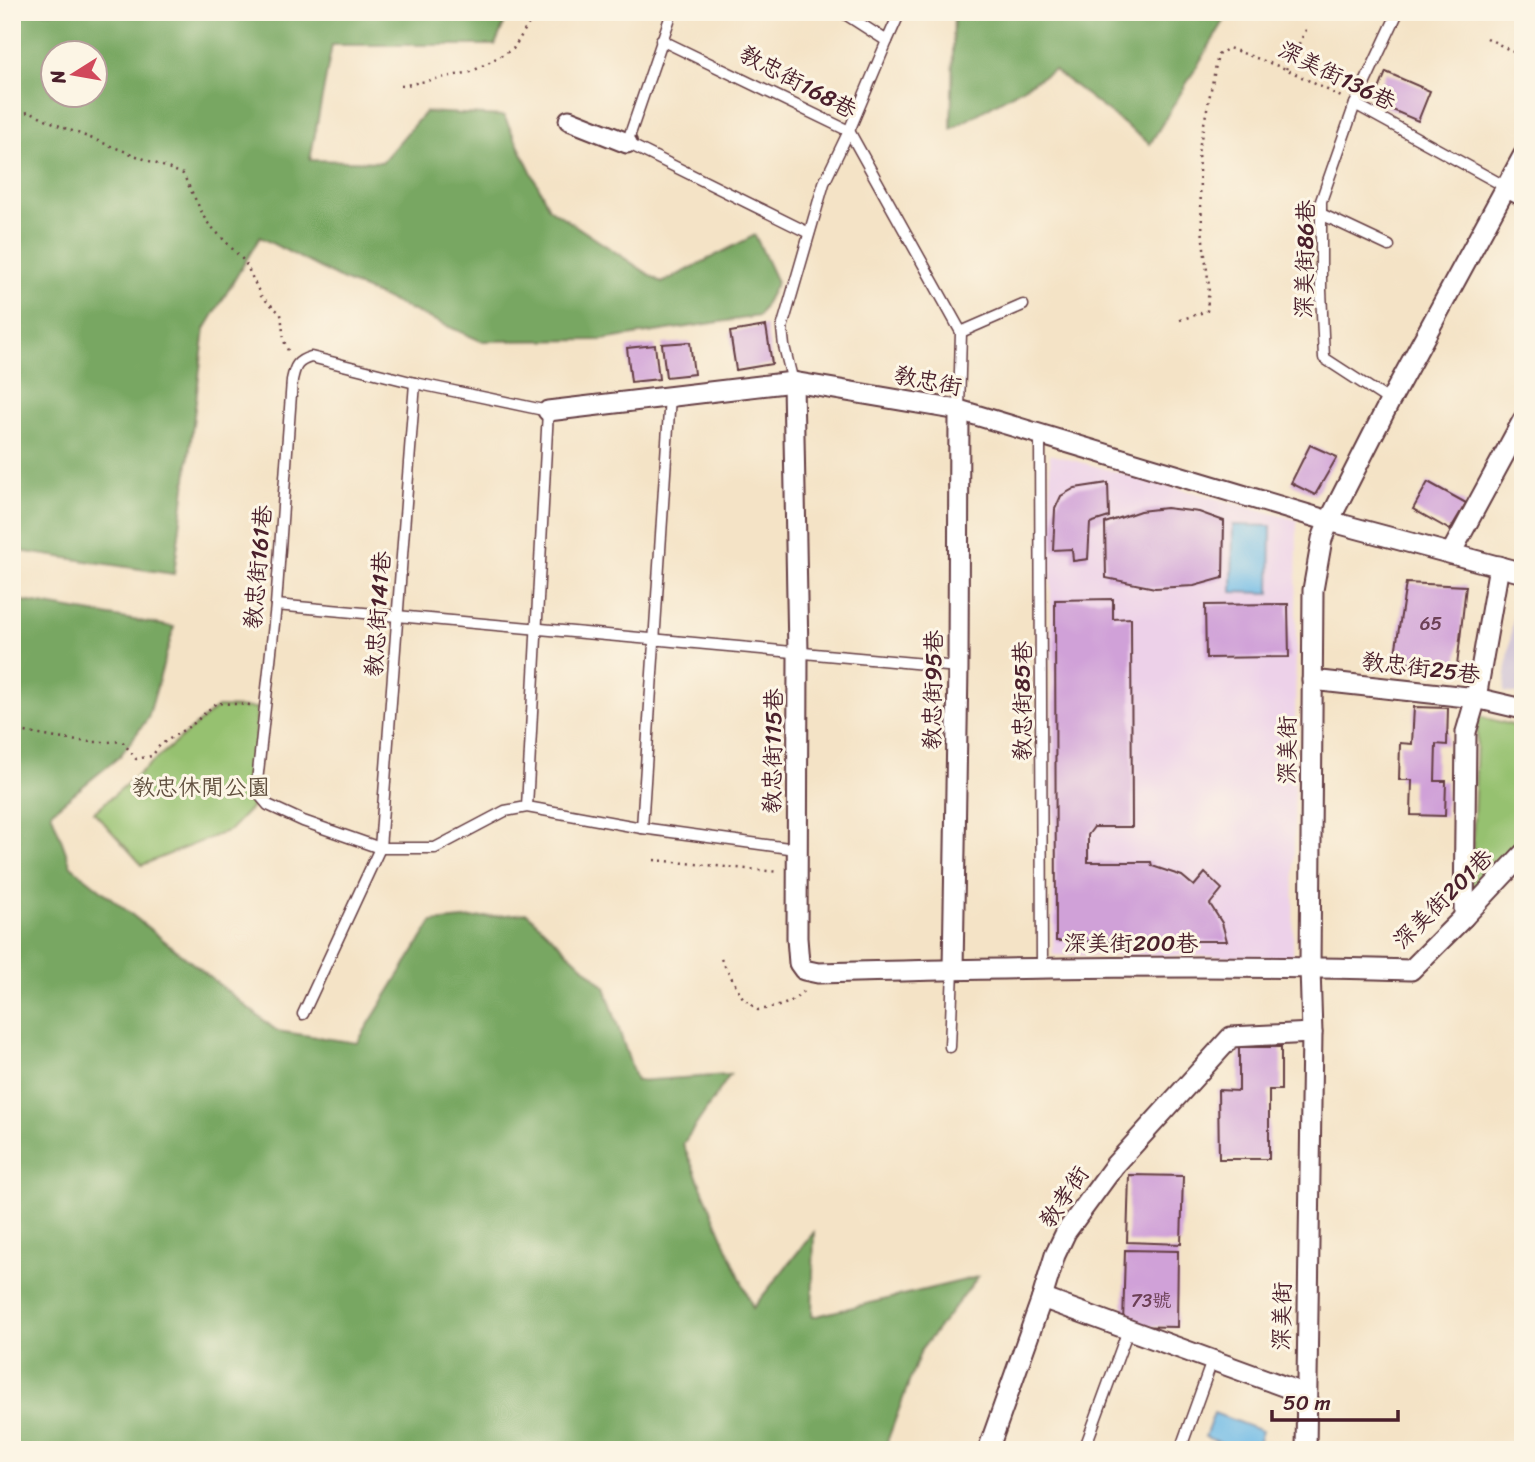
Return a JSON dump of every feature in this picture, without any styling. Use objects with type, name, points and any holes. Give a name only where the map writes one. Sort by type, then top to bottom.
[{"type":"street","points":[[569,120],[627,143]]},
{"type":"street","name":"深美街","points":[[1305,1394],[1312,1033],[1310,967],[1313,590],[1322,539],[1329,521],[1391,401],[1514,191],[1523,156]]},
{"type":"street","name":"教忠街","points":[[548,411],[793,382],[959,410],[1329,521],[1523,573]]},
{"type":"street","name":"教忠街115巷","points":[[793,382],[799,653],[796,849],[799,963],[803,970],[818,973]]},
{"type":"street","name":"教忠街95巷","points":[[953,970],[959,410]]},
{"type":"street","points":[[1451,552],[1523,420]]},
{"type":"street","points":[[1464,918],[1466,732],[1476,698],[1499,566]]},
{"type":"street","name":"教忠街25巷","points":[[1312,680],[1476,698],[1523,709]]},
{"type":"street","name":"深美街201巷","points":[[1310,967],[1411,970],[1523,854]]},
{"type":"street","name":"深美街200巷","points":[[953,970],[1310,967]]},
{"type":"street","points":[[818,973],[953,970]]},
{"type":"street","name":"教孝街","points":[[988,1450],[1055,1255],[1083,1207],[1115,1166],[1231,1037],[1312,1033]]},
{"type":"street","points":[[1042,1298],[1305,1394],[1306,1450]]},
{"type":"lane","points":[[672,12],[627,143],[809,233]]},
{"type":"lane","points":[[842,12],[887,41]]},
{"type":"lane","points":[[793,382],[783,346],[782,328],[809,233],[824,183],[900,12]]},
{"type":"lane","name":"深美街86巷","points":[[1391,401],[1324,358],[1321,201],[1355,104],[1398,12]]},
{"type":"lane","name":"教忠街168巷","points":[[662,40],[849,131],[961,332]]},
{"type":"lane","name":"深美街136巷","points":[[1355,104],[1514,191]]},
{"type":"lane","points":[[1321,214],[1389,246]]},
{"type":"lane","points":[[959,410],[961,332],[1023,305]]},
{"type":"lane","name":"教忠街","points":[[295,365],[311,356],[415,383],[548,411]]},
{"type":"lane","name":"教忠街161巷","points":[[295,365],[256,791],[268,805],[303,821],[380,848]]},
{"type":"lane","name":"教忠街141巷","points":[[380,848],[415,383]]},
{"type":"lane","points":[[642,828],[670,396]]},
{"type":"lane","points":[[527,807],[548,411]]},
{"type":"lane","name":"教忠街85巷","points":[[1040,435],[1042,968]]},
{"type":"lane","points":[[275,605],[958,667]]},
{"type":"lane","points":[[303,1014],[380,848],[435,848],[505,811],[527,807],[642,828],[796,849]]},
{"type":"lane","points":[[950,1046],[953,970]]},
{"type":"lane","points":[[1084,1450],[1128,1330]]},
{"type":"lane","points":[[1180,1450],[1212,1361]]},
{"type":"path","points":[[401,86],[471,72],[513,49],[536,12]]},
{"type":"path","points":[[1286,69],[1308,26]]},
{"type":"path","points":[[1487,38],[1523,57]]},
{"type":"path","name":"深美街136巷","points":[[1180,320],[1207,312],[1209,286],[1203,240],[1198,153],[1218,55],[1228,48],[1286,69],[1355,104]]},
{"type":"path","points":[[12,114],[31,112],[62,127],[183,174],[206,222],[245,262],[261,296],[281,314],[284,341],[295,365]]},
{"type":"path","points":[[12,729],[65,740],[104,743],[122,741],[135,759],[152,756],[160,745],[193,724],[216,703],[265,706]]},
{"type":"path","points":[[653,860],[796,874]]},
{"type":"path","points":[[721,959],[743,998],[758,1010],[782,1006],[797,999],[818,973]]},
{"type":"shaded area","points":[[1050,454],[1297,520],[1293,957],[1053,955]]},
{"type":"shaded area","points":[[1517,584],[1523,586],[1523,695],[1504,692]]},
{"type":"green space","points":[[12,12],[509,12],[495,45],[332,45],[310,160],[382,162],[425,112],[504,116],[549,208],[662,283],[755,235],[777,282],[759,316],[602,340],[481,341],[339,278],[260,237],[205,329],[174,574],[12,550]]},
{"type":"green space","points":[[954,12],[1240,12],[1226,18],[1150,144],[1054,70],[951,129]]},
{"type":"green space","points":[[12,599],[174,627],[148,718],[120,756],[51,812],[71,866],[277,1031],[357,1043],[432,922],[527,913],[605,987],[636,1081],[730,1075],[683,1144],[753,1308],[814,1232],[812,1317],[978,1277],[921,1350],[884,1450],[12,1450]]},
{"type":"green space","name":"教忠休閒公園","points":[[217,707],[257,708],[253,806],[230,830],[142,865],[94,812]]},
{"type":"green space","points":[[1478,716],[1523,728],[1523,838],[1471,890]]},
{"type":"water","points":[[1233,525],[1271,526],[1270,593],[1232,592]]},
{"type":"water","points":[[1214,1413],[1262,1431],[1256,1450],[1241,1450],[1205,1437]]},
{"type":"building","points":[[1386,72],[1430,91],[1418,121],[1374,102]]},
{"type":"building","points":[[766,326],[772,364],[736,370],[730,332]]},
{"type":"building","points":[[690,342],[694,374],[666,377],[662,344]]},
{"type":"building","points":[[655,345],[659,379],[631,382],[627,348]]},
{"type":"building","points":[[1310,445],[1337,457],[1315,495],[1291,483]]},
{"type":"building","points":[[1428,482],[1466,503],[1450,530],[1413,509]]},
{"type":"building","points":[[1108,483],[1109,517],[1090,523],[1088,559],[1073,561],[1072,549],[1053,550],[1055,509],[1061,496],[1075,488]]},
{"type":"building","points":[[1166,508],[1199,512],[1224,521],[1223,578],[1194,586],[1155,588],[1106,578],[1105,523],[1140,511]]},
{"type":"building","points":[[1406,583],[1466,586],[1457,666],[1394,660]]},
{"type":"building","points":[[1113,599],[1113,619],[1131,618],[1132,827],[1094,827],[1088,835],[1088,862],[1151,862],[1152,866],[1182,876],[1194,886],[1205,873],[1222,889],[1210,904],[1222,923],[1227,941],[1056,941],[1055,600]]},
{"type":"building","points":[[1288,604],[1289,657],[1206,658],[1205,605]]},
{"type":"building","points":[[1414,707],[1448,708],[1447,745],[1436,744],[1435,781],[1446,781],[1445,816],[1411,815],[1412,780],[1399,780],[1400,743],[1412,744]]},
{"type":"building","points":[[1239,1047],[1281,1047],[1281,1090],[1269,1090],[1269,1159],[1219,1159],[1218,1090],[1239,1091]]},
{"type":"building","points":[[1129,1175],[1183,1176],[1181,1244],[1127,1242]]},
{"type":"building","points":[[1125,1250],[1178,1251],[1177,1327],[1123,1326]]}]
